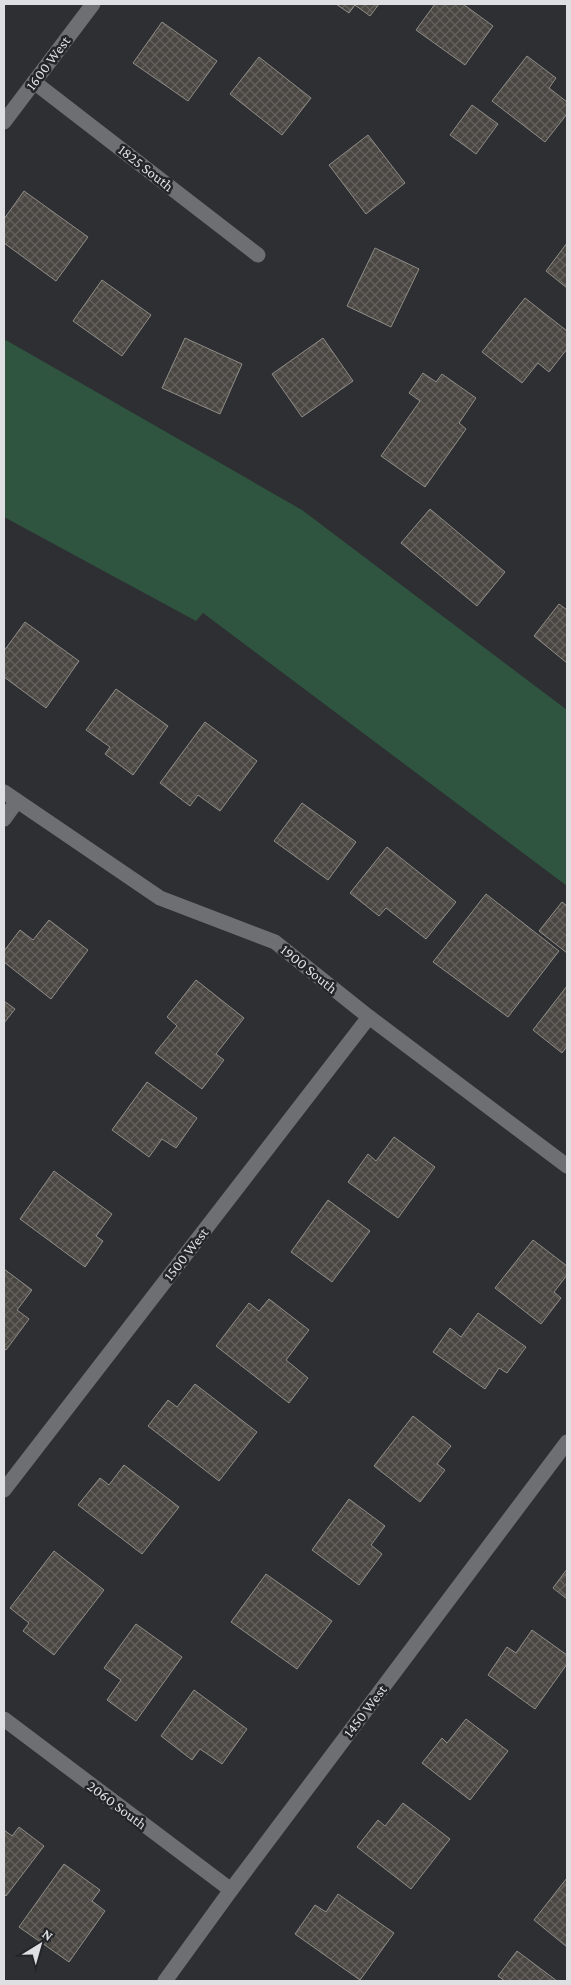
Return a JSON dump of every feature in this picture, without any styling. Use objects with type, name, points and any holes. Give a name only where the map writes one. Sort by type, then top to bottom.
[{"type":"street","name":"1600 West","points":[[4,122],[93,4]]},
{"type":"street","name":"1825 South","points":[[34,82],[258,254]]},
{"type":"street","name":"1900 South","points":[[4,792],[160,898],[275,942],[369,1017],[567,1166]]},
{"type":"street","points":[[4,819],[17,802]]},
{"type":"street","name":"1500 West","points":[[4,1490],[369,1017]]},
{"type":"street","name":"1450 West","points":[[165,1981],[567,1442]]},
{"type":"street","name":"2060 South","points":[[4,1719],[231,1890]]},
{"type":"green space","points":[[4,339],[302,510],[567,710],[567,886],[203,613],[196,621],[4,517]]},
{"type":"building","points":[[336,4],[379,4],[370,16],[355,5],[349,13]]},
{"type":"building","points":[[435,4],[463,4],[493,26],[465,65],[416,30]]},
{"type":"building","points":[[162,22],[217,61],[188,101],[133,63]]},
{"type":"building","points":[[527,56],[556,78],[549,88],[567,102],[567,114],[545,142],[492,101]]},
{"type":"building","points":[[259,57],[311,98],[282,135],[230,94]]},
{"type":"building","points":[[472,105],[498,124],[476,154],[450,135]]},
{"type":"building","points":[[368,135],[405,183],[366,214],[329,165]]},
{"type":"building","points":[[24,191],[88,237],[56,281],[4,243],[4,219]]},
{"type":"building","points":[[567,243],[567,288],[546,271]]},
{"type":"building","points":[[375,248],[419,269],[391,327],[347,306]]},
{"type":"building","points":[[102,280],[151,315],[122,356],[73,321]]},
{"type":"building","points":[[525,298],[567,331],[567,349],[549,372],[538,363],[522,383],[482,352]]},
{"type":"building","points":[[185,338],[242,364],[220,414],[162,388]]},
{"type":"building","points":[[323,338],[353,381],[302,417],[272,374]]},
{"type":"building","points":[[423,373],[436,382],[442,374],[476,398],[459,423],[466,429],[425,487],[381,456],[420,401],[409,393]]},
{"type":"building","points":[[430,509],[505,572],[477,606],[401,543]]},
{"type":"building","points":[[559,604],[567,610],[567,663],[534,636]]},
{"type":"building","points":[[25,622],[79,661],[46,708],[4,677],[4,651]]},
{"type":"building","points":[[116,689],[168,726],[133,775],[105,754],[110,747],[86,730]]},
{"type":"building","points":[[205,722],[257,761],[220,811],[198,795],[190,806],[160,783]]},
{"type":"building","points":[[302,803],[356,842],[328,880],[274,841]]},
{"type":"building","points":[[387,847],[456,902],[426,939],[386,908],[379,916],[350,893]]},
{"type":"building","points":[[486,894],[559,951],[508,1017],[433,962]]},
{"type":"building","points":[[562,902],[567,906],[567,953],[539,931]]},
{"type":"building","points":[[49,920],[88,950],[51,999],[4,962],[4,951],[20,930],[33,940]]},
{"type":"building","points":[[196,980],[244,1018],[216,1054],[224,1060],[202,1089],[155,1053],[177,1026],[167,1017]]},
{"type":"building","points":[[567,986],[567,1046],[562,1053],[533,1030]]},
{"type":"building","points":[[4,1001],[15,1009],[4,1023]]},
{"type":"building","points":[[147,1082],[197,1118],[176,1148],[162,1139],[149,1157],[112,1130]]},
{"type":"building","points":[[394,1137],[435,1167],[398,1218],[348,1182],[368,1154],[376,1161]]},
{"type":"building","points":[[54,1171],[112,1214],[96,1236],[103,1241],[85,1267],[20,1219]]},
{"type":"building","points":[[328,1200],[370,1231],[332,1282],[291,1252]]},
{"type":"building","points":[[533,1240],[567,1266],[567,1275],[554,1292],[561,1298],[541,1324],[495,1288]]},
{"type":"building","points":[[4,1269],[32,1290],[17,1310],[29,1319],[6,1350],[4,1349]]},
{"type":"building","points":[[269,1299],[309,1330],[286,1360],[308,1378],[289,1403],[216,1346],[249,1303],[259,1311]]},
{"type":"building","points":[[478,1313],[526,1347],[507,1373],[499,1368],[485,1389],[433,1352],[450,1328],[461,1337]]},
{"type":"building","points":[[195,1384],[257,1432],[219,1481],[148,1426],[168,1400],[177,1407]]},
{"type":"building","points":[[413,1416],[451,1446],[437,1464],[445,1470],[420,1502],[374,1466]]},
{"type":"building","points":[[124,1465],[179,1507],[142,1554],[78,1505],[100,1478],[109,1485]]},
{"type":"building","points":[[349,1499],[385,1526],[371,1545],[382,1554],[359,1585],[312,1550]]},
{"type":"building","points":[[54,1551],[104,1590],[54,1655],[23,1631],[29,1623],[10,1608]]},
{"type":"building","points":[[567,1569],[567,1599],[553,1588]]},
{"type":"building","points":[[266,1574],[332,1621],[297,1669],[231,1622]]},
{"type":"building","points":[[136,1624],[182,1657],[136,1721],[107,1700],[121,1680],[104,1668]]},
{"type":"building","points":[[532,1630],[567,1655],[567,1664],[535,1709],[488,1675],[507,1647],[516,1653]]},
{"type":"building","points":[[194,1690],[247,1729],[222,1764],[200,1749],[192,1760],[161,1736]]},
{"type":"building","points":[[466,1719],[508,1751],[470,1800],[422,1763],[442,1738],[447,1743]]},
{"type":"building","points":[[403,1803],[450,1839],[411,1889],[357,1847],[378,1820],[385,1826]]},
{"type":"building","points":[[19,1827],[44,1846],[6,1896],[4,1894],[4,1830],[12,1836]]},
{"type":"building","points":[[64,1864],[100,1890],[92,1901],[105,1911],[69,1962],[19,1927]]},
{"type":"building","points":[[567,1878],[567,1947],[534,1920]]},
{"type":"building","points":[[338,1894],[394,1933],[360,1980],[295,1934],[315,1905],[326,1912]]},
{"type":"building","points":[[517,1951],[557,1981],[505,1981],[498,1976]]}]
